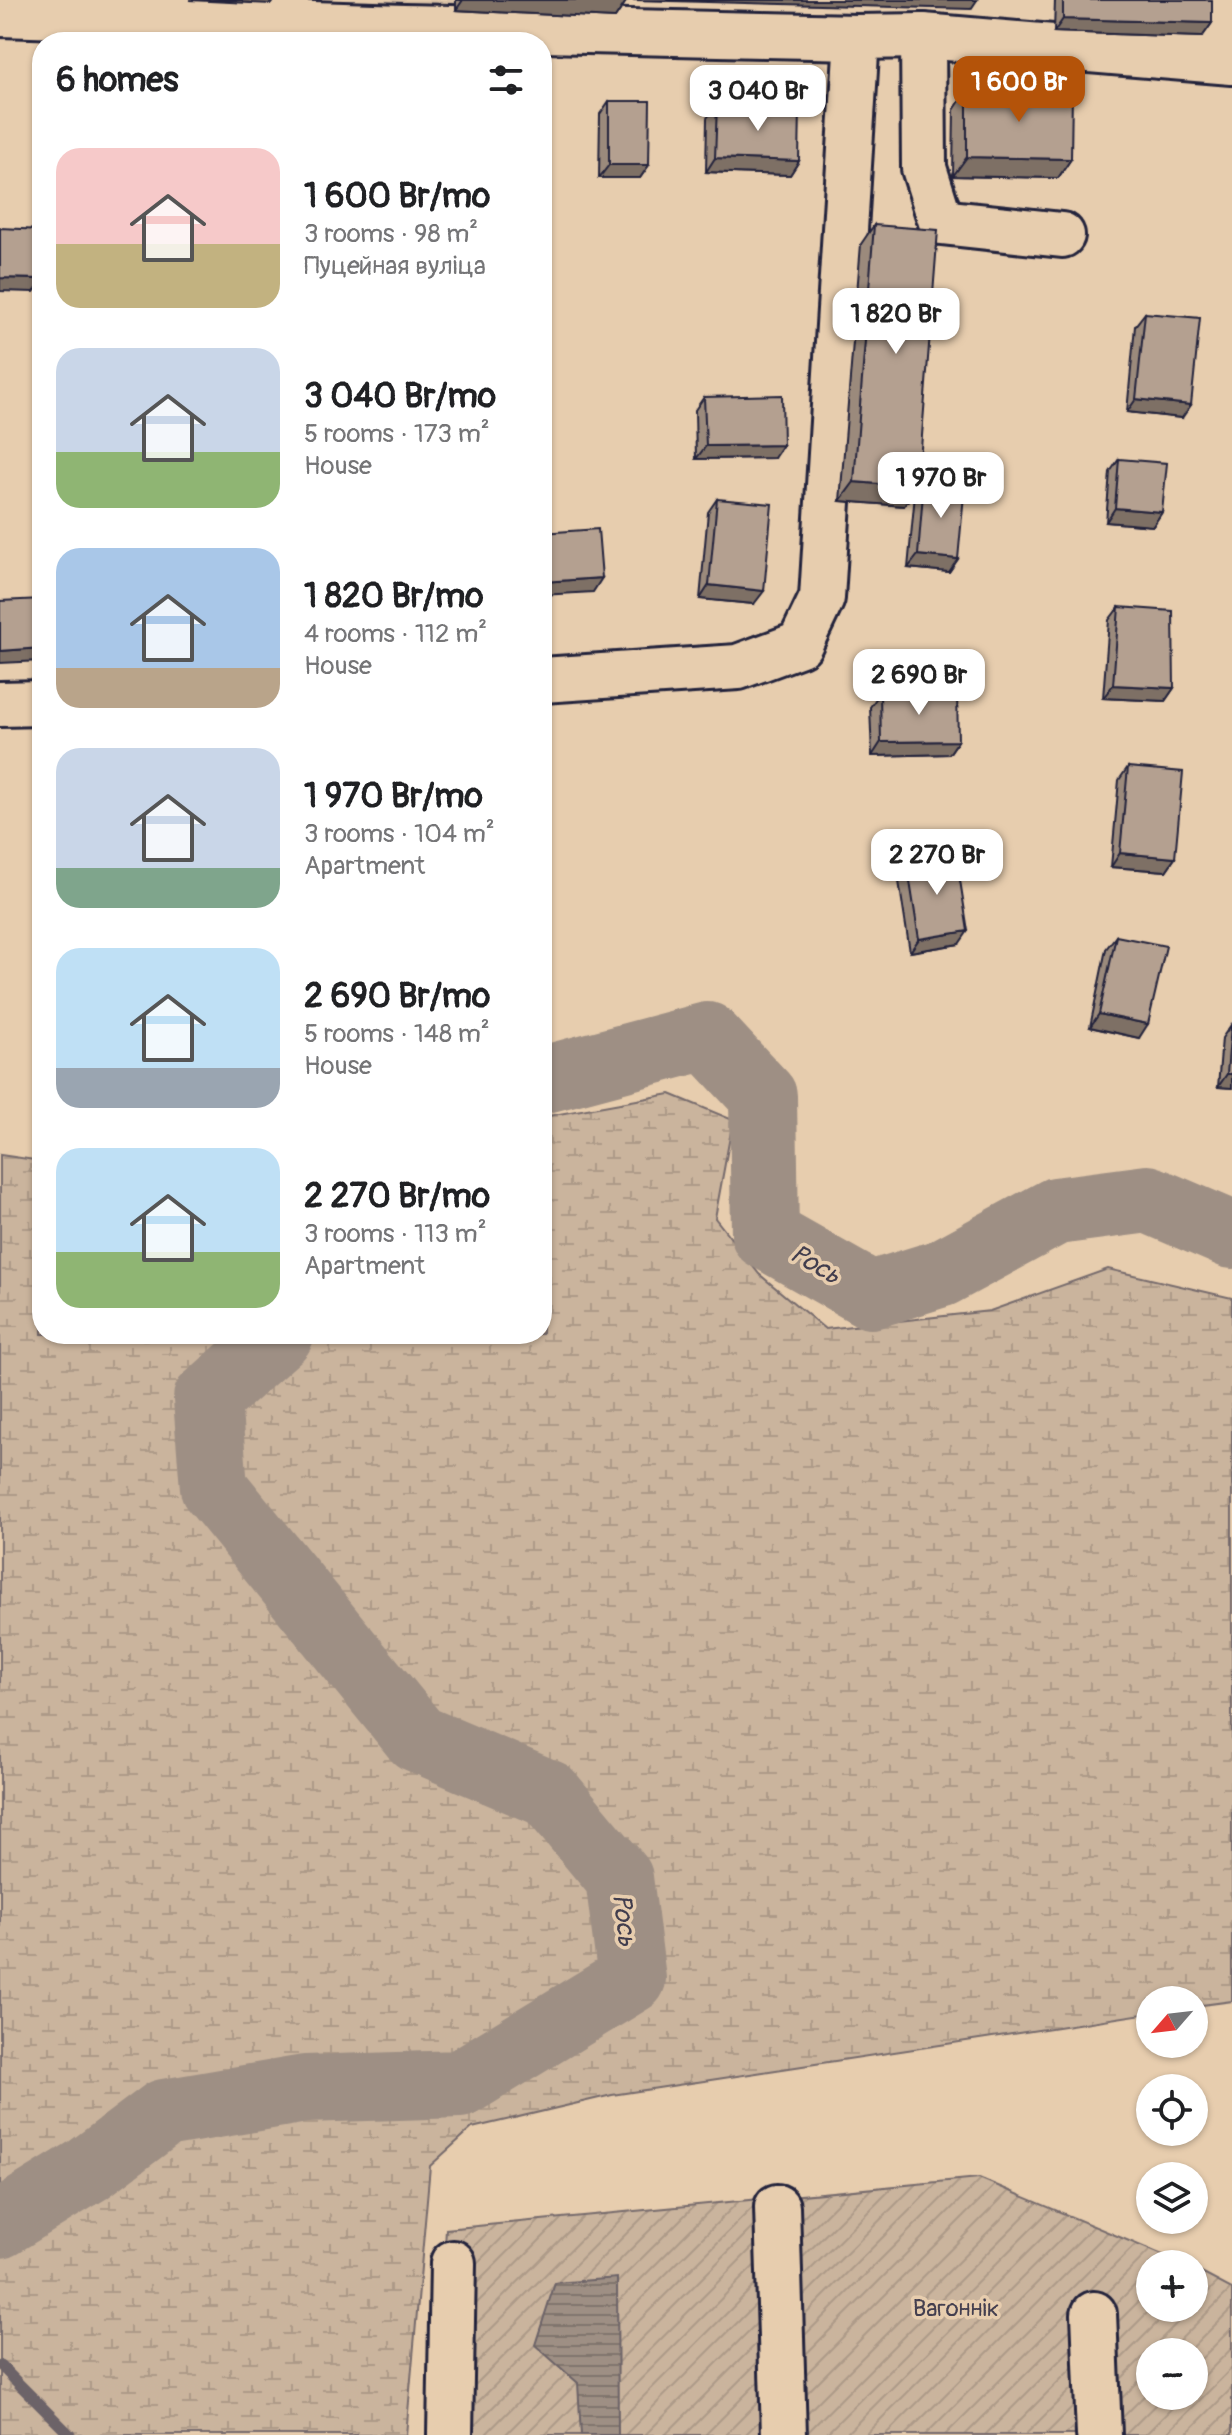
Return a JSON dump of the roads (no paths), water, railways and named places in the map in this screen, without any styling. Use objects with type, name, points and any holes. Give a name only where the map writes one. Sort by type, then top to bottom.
[{"type":"street","points":[[0,14],[388,27],[923,36],[1223,61],[1220,0]]},
{"type":"street","points":[[923,36],[924,168],[941,222],[1062,235]]},
{"type":"street","points":[[552,679],[738,667],[800,644],[822,598],[857,37]]},
{"type":"street","points":[[0,704],[32,703]]},
{"type":"street","points":[[777,2207],[784,2435]]},
{"type":"street","points":[[450,2435],[453,2263]]},
{"type":"street","points":[[1094,2314],[1099,2435]]},
{"type":"waterway","name":"Рось","points":[[552,1077],[707,1036],[763,1096],[765,1235],[871,1295],[942,1273],[1056,1211],[1148,1199],[1232,1235]]},
{"type":"waterway","name":"Рось","points":[[0,2224],[88,2170],[164,2113],[305,2089],[460,2084],[632,1979],[619,1878],[549,1794],[417,1738],[214,1488],[207,1399],[269,1344]]},
{"type":"waterway","points":[[0,2365],[70,2435]]},
{"type":"park label","name":"Вагоннік","points":[[956,2308]]}]
